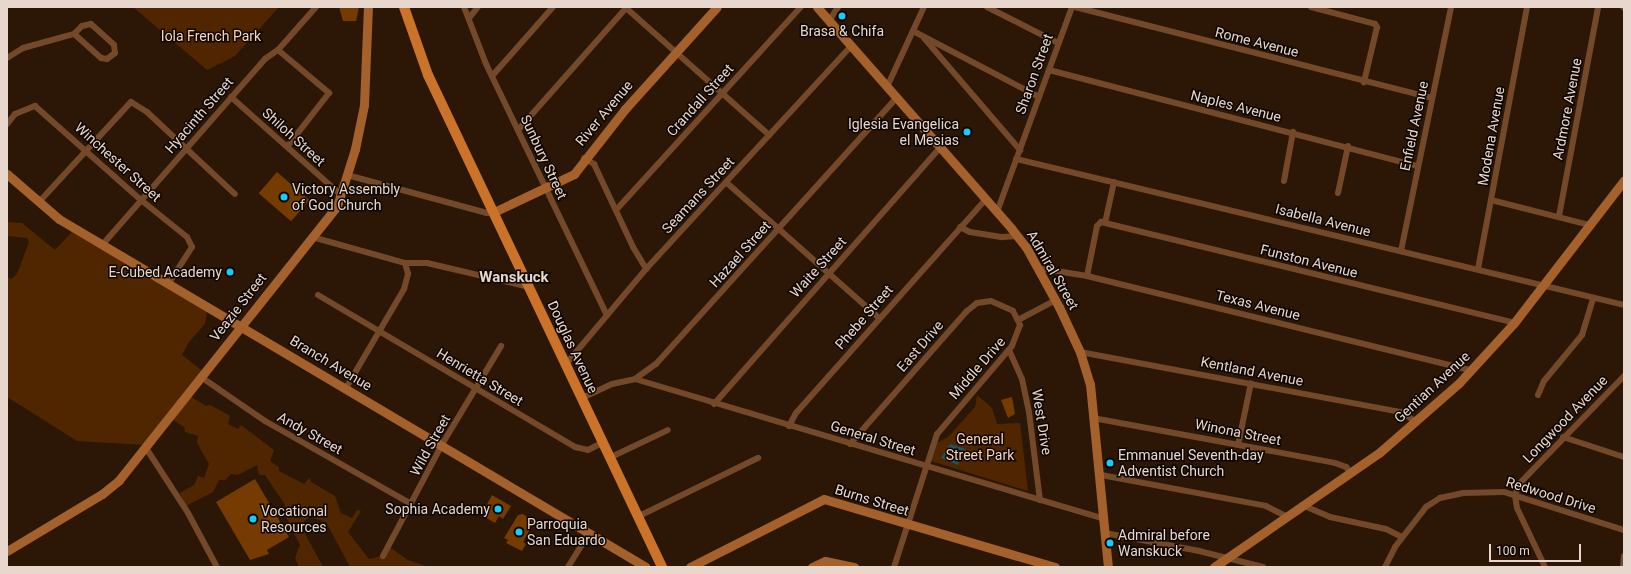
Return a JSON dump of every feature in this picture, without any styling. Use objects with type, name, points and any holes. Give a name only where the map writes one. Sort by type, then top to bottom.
[{"type":"main road","name":"Douglas Avenue","points":[[404,7],[428,75],[662,567]]},
{"type":"street","name":"Hyacinth Street","points":[[103,244],[265,59],[278,50],[316,7]]},
{"type":"street","name":"Veazie Street","points":[[7,551],[112,487],[146,448],[312,236],[341,195],[364,105],[368,7]]},
{"type":"street","name":"Sunbury Street","points":[[464,7],[492,76],[607,315]]},
{"type":"street","points":[[469,18],[478,7]]},
{"type":"street","points":[[492,76],[553,7]]},
{"type":"street","points":[[518,130],[626,7],[769,135]]},
{"type":"street","name":"River Avenue","points":[[494,212],[574,174],[584,158],[676,51],[717,7]]},
{"type":"street","name":"Crandall Street","points":[[617,209],[722,92],[802,7]]},
{"type":"street","name":"Admiral Street","points":[[817,7],[1017,236],[1038,268],[1056,300],[1080,352],[1090,384],[1101,475],[1108,567]]},
{"type":"street","points":[[829,21],[838,7]]},
{"type":"street","points":[[887,86],[924,7]]},
{"type":"street","points":[[987,7],[1058,43]]},
{"type":"street","name":"Sharon Street","points":[[1016,159],[1072,7]]},
{"type":"street","name":"Rome Avenue","points":[[1075,7],[1364,82],[1432,98]]},
{"type":"street","points":[[1311,7],[1375,24],[1377,27],[1364,82]]},
{"type":"street","name":"Enfield Avenue","points":[[1401,251],[1417,166],[1451,7]]},
{"type":"street","name":"Modena Avenue","points":[[1478,269],[1527,7]]},
{"type":"street","name":"Ardmore Avenue","points":[[1559,216],[1598,7]]},
{"type":"street","points":[[7,58],[23,48],[74,34],[82,26],[91,24],[114,45],[115,53],[107,59],[100,58],[74,34]]},
{"type":"street","points":[[913,31],[1039,97]]},
{"type":"street","points":[[924,38],[1020,150]]},
{"type":"street","name":"Seamans Street","points":[[566,364],[646,269],[727,183],[851,46]]},
{"type":"street","points":[[278,50],[329,93],[287,147]]},
{"type":"street","name":"Naples Avenue","points":[[1049,70],[1348,146],[1417,166]]},
{"type":"street","name":"Shiloh Street","points":[[231,97],[341,195]]},
{"type":"street","name":"Hazael Street","points":[[582,398],[612,384],[635,379],[656,364],[896,98]]},
{"type":"street","points":[[39,202],[129,103],[147,112],[235,194]]},
{"type":"street","name":"Winchester Street","points":[[7,124],[26,108],[35,106],[192,243],[169,283]]},
{"type":"street","points":[[1284,181],[1293,132]]},
{"type":"street","points":[[1338,193],[1348,146]]},
{"type":"street","name":"Waite Street","points":[[714,404],[828,273],[940,148]]},
{"type":"street","points":[[584,158],[594,164],[617,209],[632,247],[646,269]]},
{"type":"street","points":[[997,212],[1016,159]]},
{"type":"street","name":"Isabella Avenue","points":[[1016,159],[1624,305]]},
{"type":"street","name":"Branch Avenue","points":[[7,174],[59,219],[646,567]]},
{"type":"street","points":[[347,175],[487,213],[494,212]]},
{"type":"street","name":"Gentian Avenue","points":[[1214,567],[1350,473],[1416,422],[1471,370],[1514,323],[1624,180]]},
{"type":"street","points":[[1087,276],[1114,182]]},
{"type":"street","points":[[727,183],[879,318]]},
{"type":"street","name":"Phebe Street","points":[[789,426],[796,413],[960,227],[986,200]]},
{"type":"street","points":[[1491,200],[1559,216],[1589,225]]},
{"type":"street","name":"Funston Avenue","points":[[1102,223],[1514,323]]},
{"type":"street","points":[[960,227],[970,232],[1003,237],[1017,236]]},
{"type":"street","points":[[312,236],[405,263],[427,262],[529,287]]},
{"type":"street","points":[[346,388],[408,281],[405,263]]},
{"type":"street","name":"Texas Avenue","points":[[1038,268],[1087,276],[1471,370]]},
{"type":"street","name":"Henrietta Street","points":[[318,295],[575,447],[588,450],[602,443]]},
{"type":"street","points":[[1538,395],[1544,381],[1582,335],[1593,298]]},
{"type":"street","points":[[1018,320],[1056,300]]},
{"type":"street","name":"East Drive","points":[[850,444],[975,305],[995,302],[1013,311],[1018,320]]},
{"type":"street","name":"Middle Drive","points":[[894,567],[926,466],[942,427],[1009,350],[1019,333],[1018,320]]},
{"type":"street","name":"Wild Street","points":[[382,556],[501,346]]},
{"type":"street","name":"West Drive","points":[[1009,350],[1022,379],[1030,412],[1040,500]]},
{"type":"street","name":"Kentland Avenue","points":[[1080,352],[1402,412],[1416,422]]},
{"type":"street","name":"Longwood Avenue","points":[[1515,495],[1519,484],[1563,437],[1624,376]]},
{"type":"street","name":"Andy Street","points":[[201,377],[265,421],[411,504]]},
{"type":"street","name":"General Street","points":[[635,379],[714,404],[1104,519]]},
{"type":"street","points":[[1238,445],[1251,383]]},
{"type":"street","name":"Winona Street","points":[[1093,418],[1335,463],[1346,467],[1350,473]]},
{"type":"street","points":[[609,458],[668,430]]},
{"type":"street","points":[[1563,437],[1624,457]]},
{"type":"street","points":[[146,448],[188,513],[217,567]]},
{"type":"street","points":[[637,517],[758,458]]},
{"type":"street","points":[[1101,475],[1266,506],[1286,516]]},
{"type":"street","name":"Redwood Drive","points":[[1385,567],[1402,537],[1426,507],[1440,498],[1484,491],[1515,495],[1624,530]]},
{"type":"street","points":[[1515,495],[1519,515],[1545,567]]},
{"type":"street","name":"Burns Street","points":[[690,567],[820,499],[1036,564],[1055,567]]},
{"type":"street","points":[[1302,505],[1322,515],[1377,526],[1402,537]]},
{"type":"street","points":[[1105,533],[1229,558],[1263,567]]},
{"type":"street","points":[[568,567],[589,534]]},
{"type":"street","points":[[1623,567],[1624,556]]},
{"type":"street","points":[[812,567],[825,561],[832,565],[854,567]]},
{"type":"green space","name":"Iola French Park","points":[[133,7],[279,7],[235,56],[207,70]]},
{"type":"green space","points":[[7,222],[22,223],[55,250],[72,232],[207,312],[205,324],[189,342],[182,355],[204,372],[188,395],[206,406],[210,405],[227,414],[230,416],[228,424],[238,429],[241,425],[274,450],[270,461],[279,467],[279,471],[304,484],[310,477],[311,482],[335,496],[341,513],[352,518],[357,510],[361,511],[348,532],[369,559],[382,556],[388,546],[408,560],[429,567],[350,567],[326,522],[310,517],[304,521],[302,528],[323,567],[299,567],[295,558],[300,545],[283,511],[285,505],[265,475],[259,475],[257,465],[238,475],[231,474],[225,480],[219,480],[213,492],[186,506],[180,493],[194,485],[198,476],[204,478],[209,464],[197,443],[198,436],[185,432],[184,427],[170,418],[145,445],[77,441],[7,397],[7,277],[11,279],[17,274],[29,242],[27,238],[7,236]]},
{"type":"green space","name":"General Street Park","points":[[977,395],[992,408],[997,424],[1020,423],[1028,491],[931,461],[937,443],[948,437],[975,407]]},
{"type":"water","points":[[950,444],[965,449],[958,465],[941,458]]},
{"type":"building","points":[[339,7],[359,7],[356,21],[343,21]]},
{"type":"building","name":"Victory Assembly of God Church","points":[[277,172],[309,200],[291,221],[259,193]]},
{"type":"building","points":[[1012,397],[1015,414],[1008,418],[1001,400]]},
{"type":"building","name":"Vocational Resources","points":[[255,479],[289,537],[267,550],[269,554],[250,560],[216,502]]},
{"type":"building","name":"Sophia Academy","points":[[492,495],[511,506],[503,519],[499,516],[495,523],[485,517],[489,511],[485,508]]},
{"type":"building","name":"Parroquia San Eduardo","points":[[523,514],[534,522],[523,542],[526,544],[522,551],[506,543],[508,540],[504,538],[518,515]]},
{"type":"place","name":"Brasa & Chifa","points":[[842,16]]},
{"type":"place","name":"Iglesia Evangelica el Mesias","points":[[967,132]]},
{"type":"place","name":"Victory Assembly of God Church","points":[[284,197]]},
{"type":"place","name":"E-Cubed Academy","points":[[230,272]]},
{"type":"place","name":"Emmanuel Seventh-day Adventist Church","points":[[1110,463]]},
{"type":"place","name":"Sophia Academy","points":[[498,509]]},
{"type":"place","name":"Vocational Resources","points":[[253,519]]},
{"type":"place","name":"Parroquia San Eduardo","points":[[519,532]]},
{"type":"place","name":"Admiral before Wanskuck","points":[[1110,543]]},
{"type":"district","name":"Wanskuck","points":[[514,278]]}]
